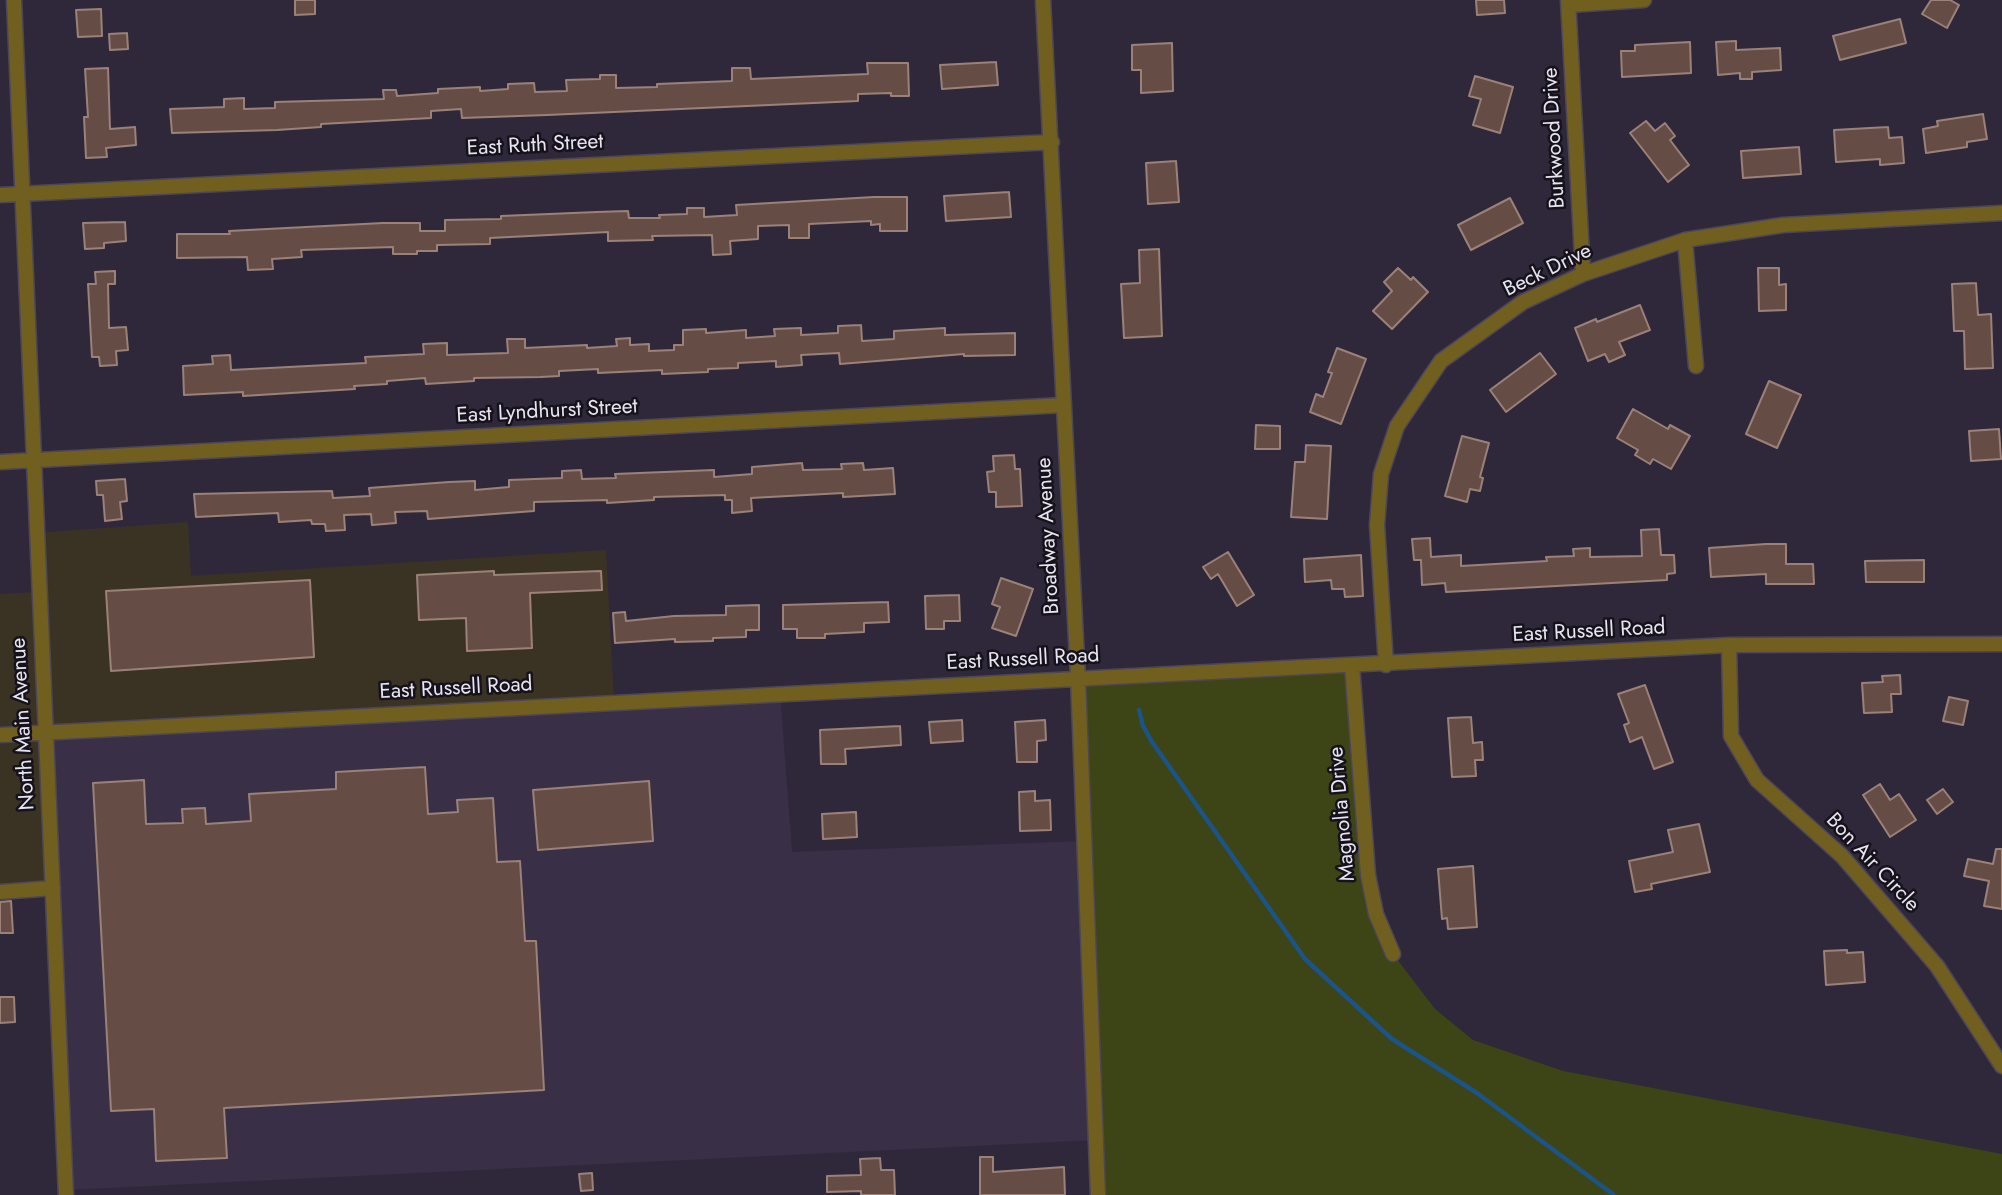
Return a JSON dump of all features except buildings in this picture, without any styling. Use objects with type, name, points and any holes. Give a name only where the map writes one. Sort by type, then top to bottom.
[{"type":"street","name":"North Main Avenue","points":[[14,0],[66,1195]]},
{"type":"street","name":"Broadway Avenue","points":[[1043,0],[1077,678],[1098,1195]]},
{"type":"street","points":[[1569,2],[1644,0]]},
{"type":"street","name":"Burkwood Drive","points":[[1569,2],[1583,274]]},
{"type":"street","name":"East Ruth Street","points":[[0,195],[1052,142]]},
{"type":"street","name":"Beck Drive","points":[[1386,665],[1377,525],[1381,474],[1397,426],[1441,361],[1523,302],[1583,274],[1685,240],[1783,225],[2002,213]]},
{"type":"street","points":[[1685,240],[1696,366]]},
{"type":"street","name":"East Lyndhurst Street","points":[[0,462],[1064,405]]},
{"type":"street","name":"East Russell Road","points":[[0,735],[1077,678],[1386,665],[1729,645],[2002,644]]},
{"type":"street","name":"Bon Air Circle","points":[[1729,645],[1731,736],[1757,780],[1842,856],[1929,956],[2002,1066]]},
{"type":"street","name":"Magnolia Drive","points":[[1352,666],[1368,875],[1376,914],[1392,954]]},
{"type":"street","points":[[0,892],[53,888]]},
{"type":"shaded area","points":[[188,522],[191,576],[606,550],[614,702],[53,888],[0,892],[0,594],[38,592],[35,533]]},
{"type":"shaded area","points":[[780,693],[792,852],[1084,841],[1096,1140],[66,1190],[46,732]]},
{"type":"green space","points":[[1352,666],[1368,875],[1393,954],[1435,1009],[1473,1040],[1563,1071],[2002,1154],[2002,1195],[1098,1195],[1078,678]]},
{"type":"waterway","points":[[1139,710],[1143,726],[1152,742],[1305,959],[1392,1039],[1477,1093],[1614,1195]]}]
